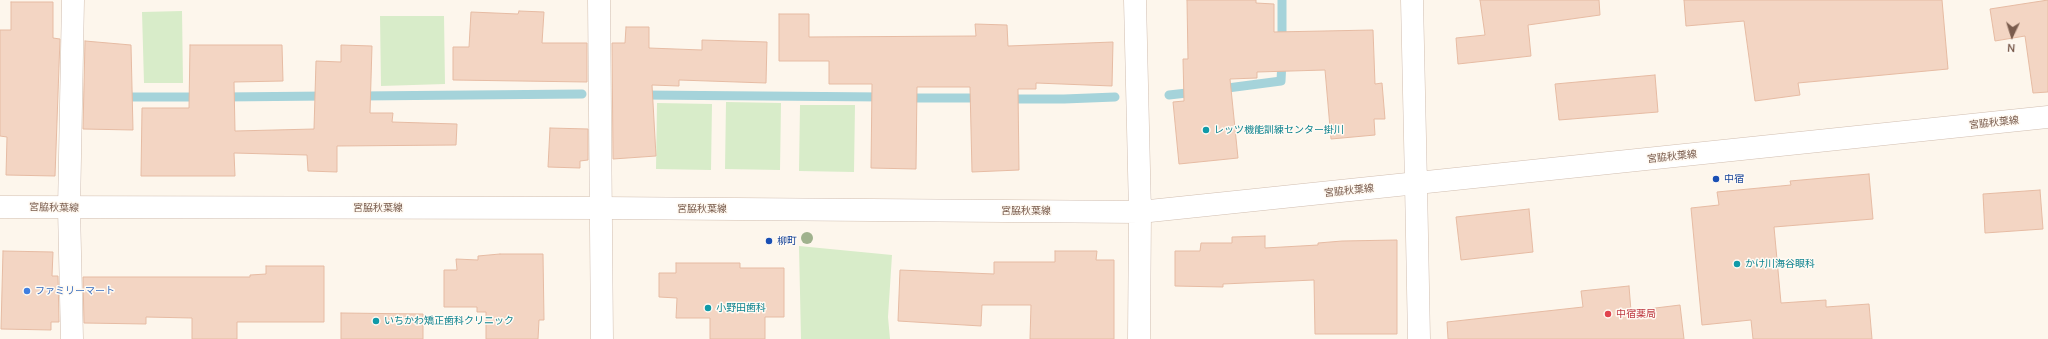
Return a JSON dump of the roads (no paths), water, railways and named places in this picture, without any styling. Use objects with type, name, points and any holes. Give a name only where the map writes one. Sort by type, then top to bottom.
[{"type":"street","points":[[72,339],[70,209],[74,0]]},
{"type":"street","points":[[599,0],[602,339]]},
{"type":"street","points":[[1127,0],[1136,0],[1140,212],[1139,339]]},
{"type":"street","points":[[1412,0],[1419,339]]},
{"type":"street","name":"宮脇秋葉線","points":[[0,208],[601,208],[1140,212],[2048,117]]},
{"type":"waterway","points":[[1282,0],[1282,43]]},
{"type":"waterway","points":[[1220,89],[1281,81],[1282,60]]},
{"type":"waterway","points":[[1169,95],[1196,92]]},
{"type":"waterway","points":[[359,96],[582,94]]},
{"type":"waterway","points":[[641,95],[884,97]]},
{"type":"waterway","points":[[223,97],[327,96]]},
{"type":"waterway","points":[[121,97],[201,97]]},
{"type":"waterway","points":[[1007,99],[1115,97]]},
{"type":"waterway","points":[[905,98],[982,98]]},
{"type":"place","name":"レッツ機能訓練センター掛川","points":[[1206,130]]},
{"type":"place","name":"中宿","points":[[1716,179]]},
{"type":"place","name":"柳町","points":[[769,241]]},
{"type":"place","name":"かけ川海谷眼科","points":[[1737,264]]},
{"type":"place","name":"ファミリーマート","points":[[27,291]]},
{"type":"place","name":"小野田歯科","points":[[708,308]]},
{"type":"place","name":"中宿薬局","points":[[1608,314]]},
{"type":"place","name":"いちかわ矯正歯科クリニック","points":[[376,321]]}]
